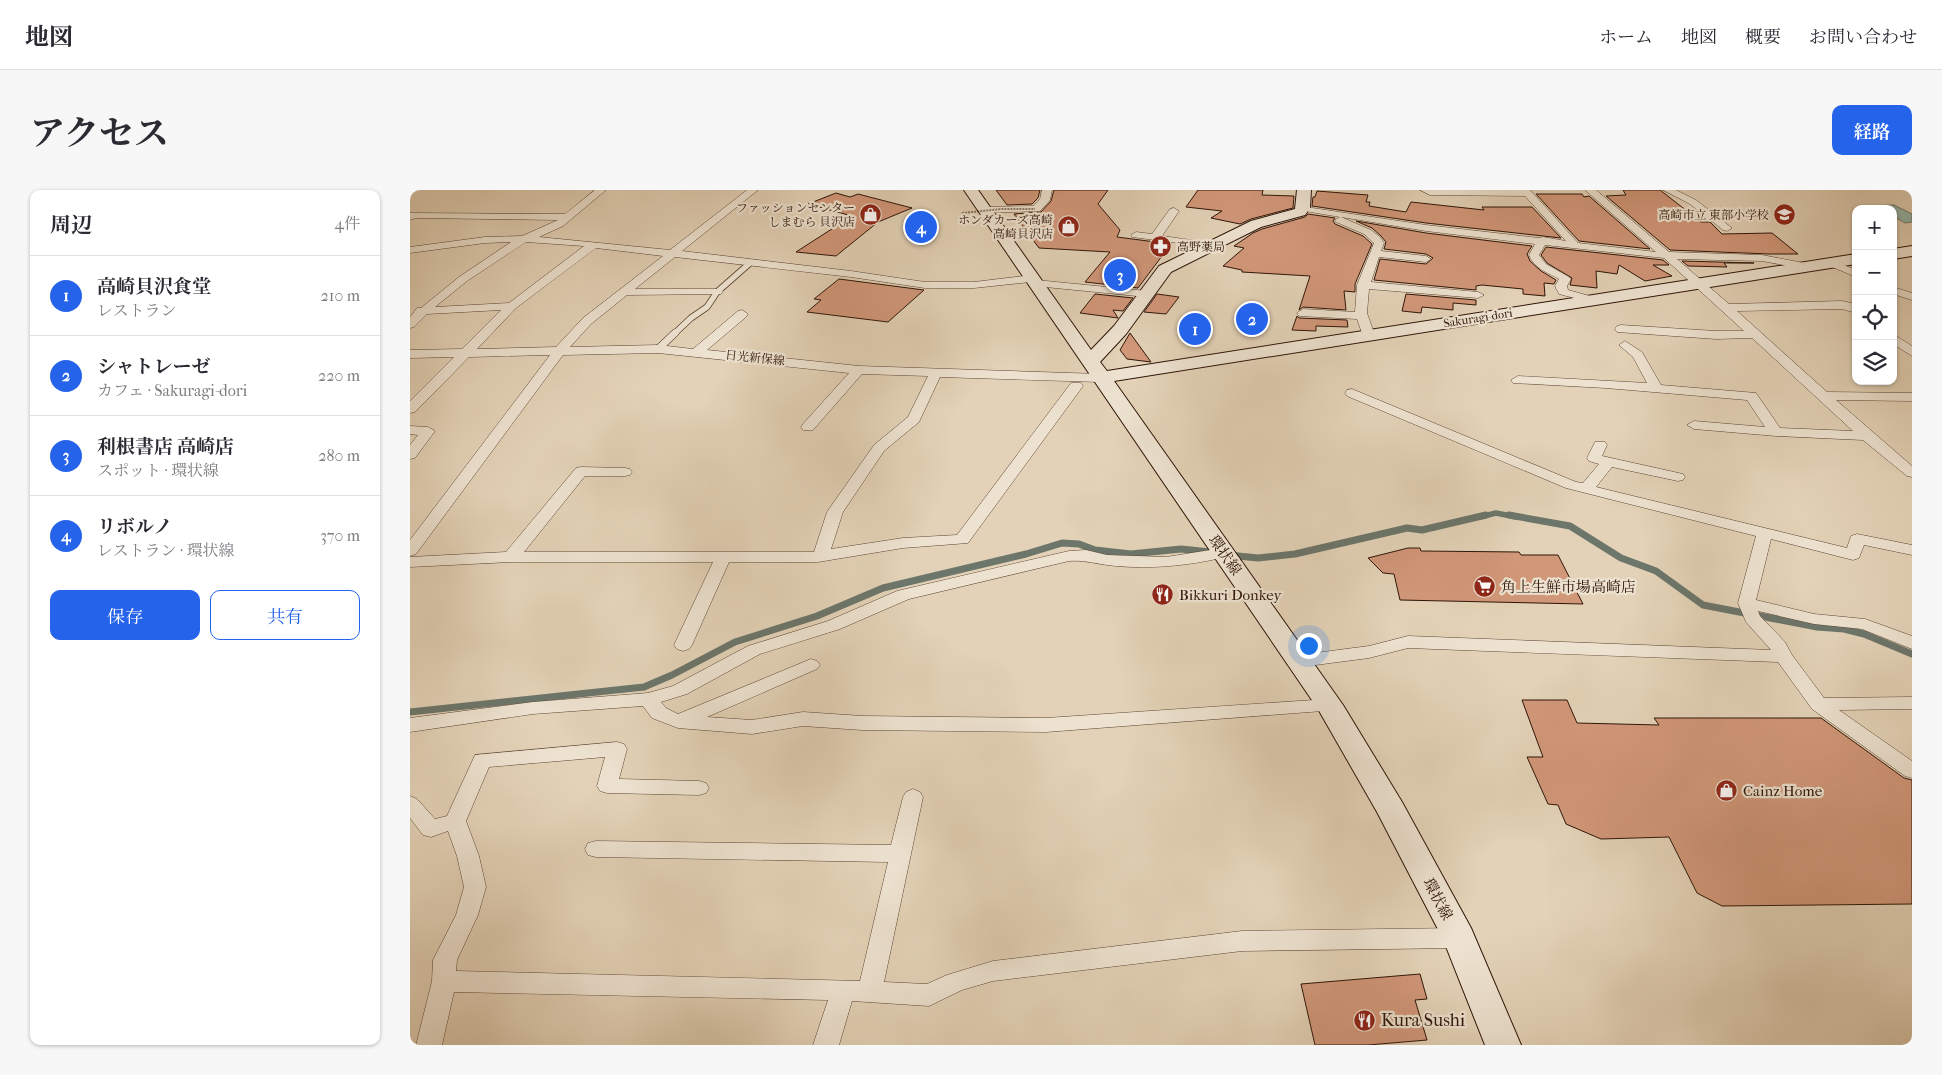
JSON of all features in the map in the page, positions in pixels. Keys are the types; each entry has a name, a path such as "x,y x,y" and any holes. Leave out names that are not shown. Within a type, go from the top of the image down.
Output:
{"street":[{"path":"410,324 440,295 455,284 524,239 547,231 568,217 601,190"},
{"path":"410,551 559,351 587,321 753,190"},
{"name":"環状線","path":"971,190 978,216 1033,280 1329,705 1392,810 1459,938 1504,1045"},
{"path":"978,216 1036,209 1045,200 1047,190"},
{"path":"1095,370 1120,330 1165,270 1256,224 1300,212 1303,208 1304,190"},
{"path":"1425,190 1430,192 1527,191 1574,244"},
{"path":"1590,190 1699,283 1867,436 1912,472"},
{"path":"1668,190 1693,202 1727,228"},
{"path":"1303,208 1426,228 1667,255 1762,258 1805,266"},
{"path":"1155,238 1174,211"},
{"path":"1322,211 1377,239 1379,243 1363,285 1361,316 1364,328 1369,336"},
{"path":"410,217 415,215 568,217"},
{"path":"1136,235 1213,246"},
{"path":"410,250 485,240 524,239 594,244 750,264 851,274 925,285 974,285 1033,280 1147,294"},
{"path":"1543,240 1534,255 1537,262 1565,279 1561,286 1563,292 1592,300"},
{"path":"410,409 512,306 594,244"},
{"path":"1897,253 1912,251"},
{"path":"1375,253 1426,259"},
{"name":"Sakuragi-dori","path":"1095,370 1369,336 1852,259"},
{"path":"1828,262 1852,272"},
{"path":"1363,285 1478,295"},
{"path":"1897,291 1912,296"},
{"path":"622,292 717,292"},
{"path":"1725,308 1842,305 1852,307"},
{"path":"410,311 512,306"},
{"path":"1303,313 1361,316"},
{"path":"697,352 742,314"},
{"path":"1621,329 1716,335 1753,334"},
{"path":"1896,340 1912,352"},
{"path":"1625,345 1638,355 1656,388"},
{"name":"日光新保線","path":"410,354 658,349 859,370 936,372 1095,370"},
{"path":"808,427 859,370"},
{"path":"821,556 835,512 879,448 914,419 936,372"},
{"path":"1518,380 1751,396 1776,432"},
{"path":"410,562 512,557 809,558 903,543 962,540 1076,386"},
{"path":"1352,394 1571,485 1853,555 1857,539 1912,550"},
{"path":"1824,396 1912,397"},
{"path":"1694,425 1776,432 1867,436"},
{"path":"410,430 428,431 410,455"},
{"path":"1600,444 1594,458 1678,477"},
{"path":"1586,489 1608,462"},
{"path":"512,557 581,471 625,472"},
{"path":"1764,534 1747,603 1752,618 1779,646 1783,656 1819,704 1912,771"},
{"path":"410,725 533,708 648,699 680,690 754,650 834,625 903,595 1070,556 1086,555 1107,560 1166,562 1223,553"},
{"path":"683,645 723,558"},
{"path":"1747,603 1814,620 1864,624 1912,643"},
{"path":"1300,661 1369,652 1408,642 1783,656"},
{"path":"678,722 811,665"},
{"path":"648,699 659,713 678,722 752,727 803,719 862,723 1046,725 1329,705"},
{"path":"1819,704 1912,703"},
{"path":"429,1045 444,980 445,960 467,915 476,886 468,856 455,821 482,760 617,750 606,786 699,788"},
{"path":"870,992 913,796"},
{"path":"410,804 432,829 455,821"},
{"path":"596,849 900,854"},
{"path":"444,980 843,990 929,995 956,982 993,971 1242,941 1459,938"},
{"path":"826,1045 843,990"}],"lane":[{"path":"658,349 691,318 707,307 717,292 750,264"}],"path":[{"path":"978,216 962,213 1002,209 1035,209"}],"water":[{"path":"1897,206 1912,214 1912,222 1905,223 1897,218"}],"building":[{"path":"996,190 1040,190 1038,198 1032,204 1007,205"},
{"path":"1054,190 1108,190 1098,204 1120,230 1117,237 1171,244 1138,288 1085,282 1110,252 1039,248 1014,214 1041,212 1051,201"},
{"path":"1198,190 1263,190 1262,195 1294,196 1293,208 1251,219 1240,224 1211,218 1222,211 1186,207"},
{"path":"1623,190 1660,190 1701,222 1710,222 1722,234 1772,233 1798,254 1670,250 1606,196 1626,195"},
{"path":"1317,191 1368,195 1366,202 1370,202 1369,206 1406,212 1411,202 1484,210 1482,207 1532,207 1561,238 1426,223 1312,206 1313,197 1315,197"},
{"path":"836,193 850,197 858,194 912,208 878,222 836,256 796,252 852,216 808,204"},
{"path":"1536,194 1582,194 1584,197 1589,196 1650,249 1579,241"},
{"path":"1308,214 1335,218 1333,221 1335,224 1363,236 1372,244 1355,284 1355,292 1344,291 1346,310 1303,307 1299,310 1310,276 1242,272 1242,270 1223,266 1244,248 1234,246 1253,233 1305,217"},
{"path":"1356,221 1426,233 1532,246 1527,254 1530,261 1541,271 1556,280 1554,284 1544,283 1545,296 1523,294 1523,289 1482,285 1476,286 1476,290 1374,280 1380,259 1426,264 1433,258 1426,254 1384,249 1386,242 1381,236 1372,228"},
{"path":"1546,247 1663,260 1669,265 1653,265 1672,276 1645,281 1619,265 1617,274 1596,271 1597,288 1570,285 1572,278 1547,263 1541,255"},
{"path":"1682,261 1754,263 1724,263 1727,267 1688,266"},
{"path":"839,279 924,290 888,322 807,312 821,300 814,299"},
{"path":"1095,294 1133,298 1123,311 1113,310 1118,318 1080,313"},
{"path":"1157,294 1179,297 1166,314 1144,312"},
{"path":"1406,294 1476,300 1476,305 1453,303 1453,310 1422,307 1421,313 1402,311"},
{"path":"1297,316 1299,318 1347,320 1348,327 1316,326 1316,331 1292,330"},
{"path":"1130,333 1151,362 1127,359 1120,350"},
{"name":"角上生鮮市場高崎店","path":"1408,548 1420,548 1421,551 1519,552 1521,555 1558,555 1583,604 1400,600 1394,574 1383,573 1368,558"},
{"name":"Cainz Home","path":"1522,700 1567,700 1577,723 1659,725 1654,718 1821,718 1904,778 1912,780 1912,904 1722,906 1697,893 1669,837 1601,839 1566,824 1558,805 1548,804 1527,757 1543,757"},
{"name":"Kura Sushi","path":"1420,974 1427,999 1415,1000 1427,1040 1368,1045 1315,1045 1301,984"}],"waterway":[{"path":"1480,517 1496,513 1516,517"},
{"path":"1228,555 1258,558 1295,554 1407,528 1422,530 1486,515"},
{"path":"1509,515 1570,526 1621,558 1656,571 1703,605 1817,627 1844,629 1864,634 1912,654"},
{"path":"410,712 644,687 672,675 735,642 817,616 883,588 1026,554 1062,543 1079,544 1095,550 1131,554 1181,549 1210,552"}],"place":[{"name":"ファッションセンター しまむら 貝沢店","path":"871,215"},
{"name":"高崎市立 東部小学校","path":"1785,215"},
{"name":"リボルノ","path":"921,227"},
{"name":"ホンダカーズ高崎 高崎貝沢店","path":"1069,227"},
{"name":"高野薬局","path":"1161,247"},
{"name":"利根書店 高崎店","path":"1120,275"},
{"name":"シャトレーゼ","path":"1252,319"},
{"name":"高崎貝沢食堂","path":"1195,329"},
{"name":"角上生鮮市場高崎店","path":"1485,587"},
{"name":"Bikkuri Donkey","path":"1163,595"},
{"name":"Cainz Home","path":"1727,791"},
{"name":"Kura Sushi","path":"1365,1020"}]}
